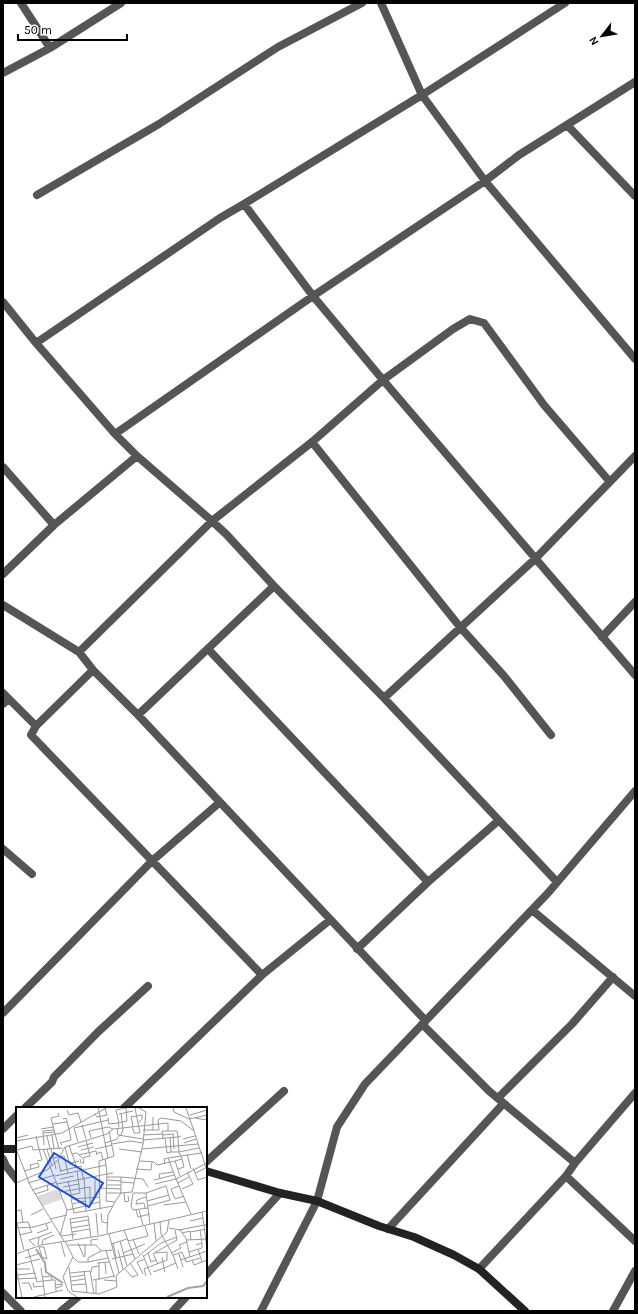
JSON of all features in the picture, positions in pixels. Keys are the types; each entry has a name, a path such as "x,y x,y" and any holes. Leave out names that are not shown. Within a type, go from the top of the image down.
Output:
{"street":[{"path":"21,3 50,48"},
{"path":"3,73 50,48 121,3"},
{"path":"38,195 159,124 278,46 362,3"},
{"path":"381,3 422,95 486,181 635,358"},
{"path":"36,343 220,218 422,95 565,3"},
{"path":"115,434 313,296 486,181 519,155 635,82"},
{"path":"567,125 635,196"},
{"path":"244,204 313,296 635,675"},
{"path":"3,302 36,343 115,434 137,456 212,521 384,698 557,882"},
{"path":"79,652 212,521 312,442 383,380 453,329 470,319 484,323 544,406 610,482"},
{"path":"312,442 460,627 504,676 551,735"},
{"path":"3,574 54,525 137,456"},
{"path":"384,698 535,559 635,456"},
{"path":"3,467 54,525"},
{"path":"138,715 274,586"},
{"path":"602,637 635,602"},
{"path":"3,605 79,652 93,670 138,715 489,1091 575,1163"},
{"path":"208,650 428,882"},
{"path":"93,670 36,726 31,735 262,975"},
{"path":"5,699 36,726"},
{"path":"261,1311 317,1201 337,1127 365,1084 532,910 635,791"},
{"path":"3,1013 152,861 219,803"},
{"path":"357,949 428,882 498,821"},
{"path":"3,849 32,874"},
{"path":"532,910 635,996"},
{"path":"125,1107 262,975 330,920"},
{"path":"388,1229 613,977"},
{"path":"26,1107 52,1082 54,1077 98,1032 148,986"},
{"path":"207,1161 284,1091"},
{"path":"479,1269 566,1176 575,1163 635,1093"},
{"path":"3,1129 16,1116"},
{"path":"3,1149 16,1149"},
{"path":"3,1159 6,1166 16,1179"},
{"path":"207,1171 280,1193 317,1201 388,1229 414,1237 454,1255 479,1269 525,1311"},
{"path":"566,1176 635,1241"},
{"path":"207,1274 280,1193"},
{"path":"613,1311 635,1271"},
{"path":"3,1293 21,1311"},
{"path":"61,1311 77,1298"},
{"path":"173,1311 185,1298"}]}
